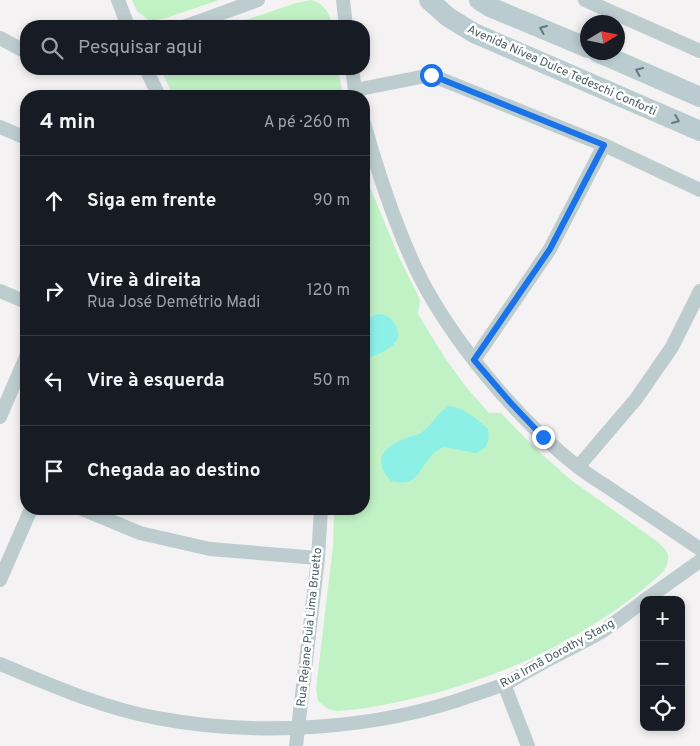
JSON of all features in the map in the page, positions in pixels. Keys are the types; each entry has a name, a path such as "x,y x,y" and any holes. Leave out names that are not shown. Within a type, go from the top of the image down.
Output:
{"main road":[{"name":"Avenida Nívea Dulce Tedeschi Conforti","path":"429,0 448,17 474,33 700,131"},
{"path":"479,0 490,7 580,45"},
{"path":"615,60 700,97"}],"street":[{"path":"118,0 126,20"},
{"path":"203,20 258,0"},
{"path":"343,0 345,20"},
{"path":"585,0 700,50"},
{"path":"0,38 20,49"},
{"path":"149,75 156,90"},
{"path":"353,75 355,90"},
{"path":"368,90 431,75 604,145 700,190"},
{"path":"0,127 20,135"},
{"path":"370,142 391,210 417,270 443,317 474,360 543,437 578,467 700,550"},
{"path":"474,360 550,249 604,145"},
{"path":"0,291 20,299"},
{"path":"578,467 636,399 662,362 672,347 700,291"},
{"path":"0,417 20,371"},
{"path":"0,580 28,515"},
{"path":"96,515 140,533 210,549 318,558"},
{"name":"Rua Rejane Puia Lima Bruetto","path":"296,746 318,558 321,515"},
{"name":"Rua Irmã Dorothy Stang","path":"650,596 700,560"},
{"name":"Rua Irmã Dorothy Stang","path":"0,664 50,685 115,708 156,718 251,728 298,728 360,722 404,715 449,704 504,684 604,630 640,604"},
{"path":"504,684 528,746"}],"green space":[{"path":"132,0 219,0 155,20 149,20 137,11"},
{"path":"311,0 326,9 331,20 246,20 296,3"},
{"path":"164,75 339,75 342,90 170,90"},
{"path":"370,187 399,257 420,300 418,314 443,355 466,387 489,413 501,413 538,451 571,480 659,544 668,554 668,562 663,572 606,616 575,636 510,667 477,680 407,700 354,710 336,711 328,709 318,701 316,689 333,546 334,515 370,515"}],"water":[{"path":"377,314 385,315 392,321 398,331 398,337 390,348 370,357 370,318"},
{"path":"449,406 459,408 488,429 488,441 485,447 475,453 444,447 429,458 416,477 410,481 402,483 391,481 382,466 381,459 383,454 393,444 421,433"}],"route":[{"path":"431,75 604,145 550,249 474,360 543,437"}]}
